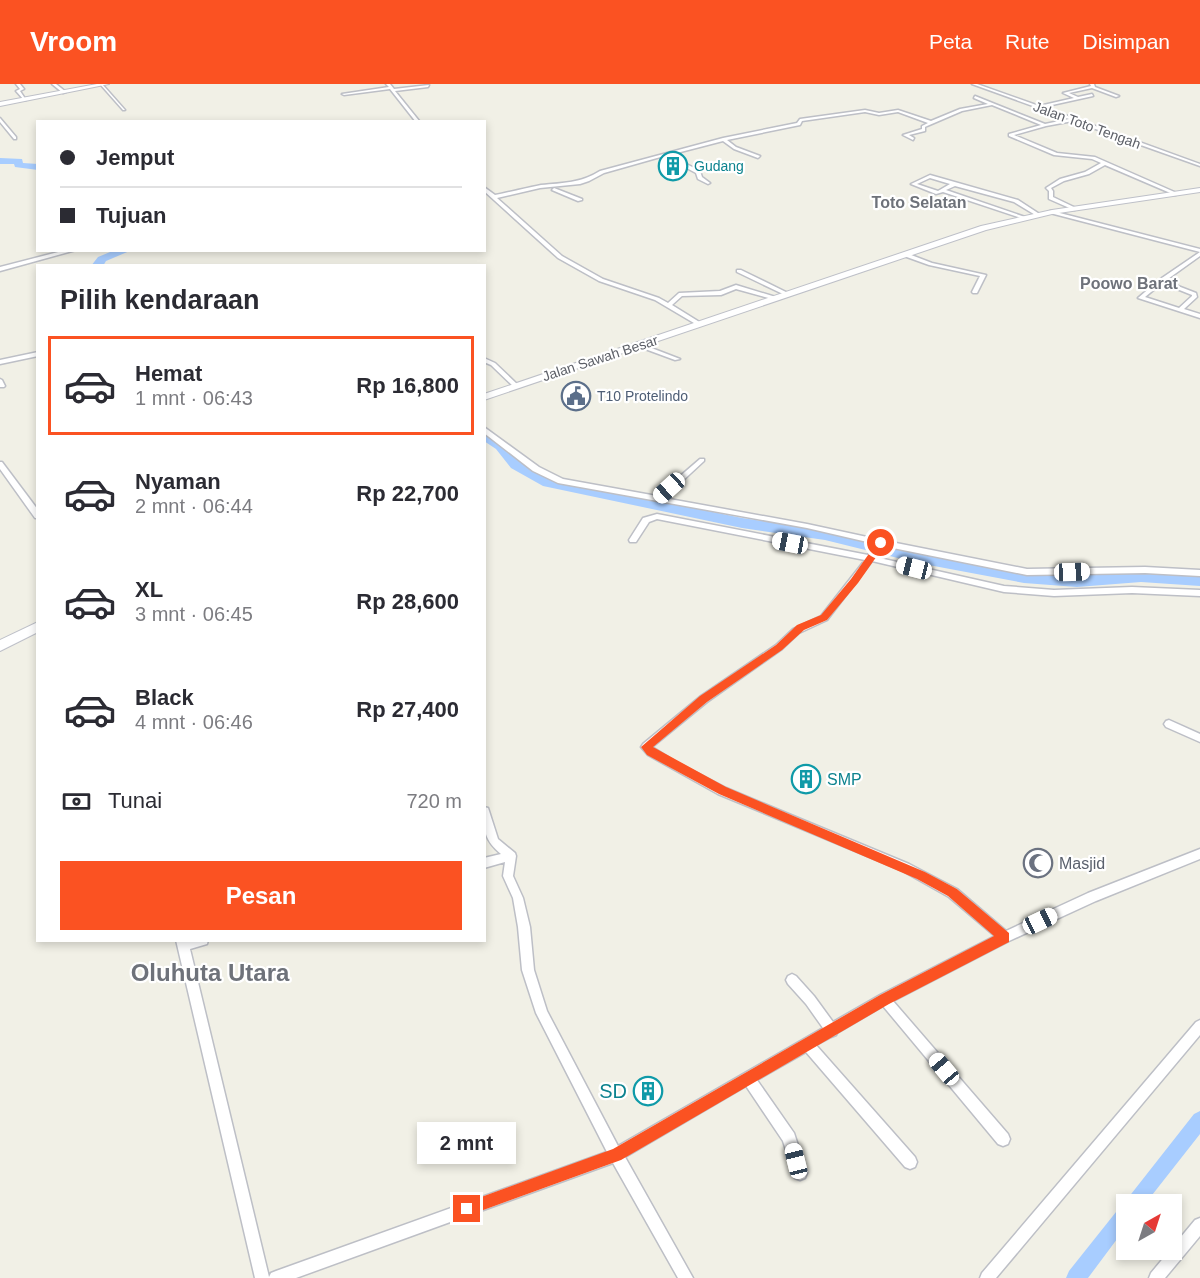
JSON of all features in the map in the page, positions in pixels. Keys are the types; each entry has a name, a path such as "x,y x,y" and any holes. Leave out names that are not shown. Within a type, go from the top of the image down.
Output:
{"main road":[{"path":"0,104 104,84"},
{"name":"Jalan Sawah Besar","path":"486,396 984,228 1040,215 1200,190"},
{"path":"0,646 36,627"}],"street":[{"path":"20,84 22,89 18,92 25,98"},
{"path":"54,84 63,91"},
{"path":"104,84 124,110"},
{"path":"388,84 416,120"},
{"name":"Jalan Toto Tengah","path":"974,84 1200,165"},
{"path":"344,94 428,86"},
{"path":"1077,99 1065,93 1092,86 1117,96"},
{"path":"1036,108 1092,95"},
{"path":"975,97 1060,129"},
{"path":"913,139 904,135 924,130 923,127 961,110 993,104"},
{"path":"493,197 561,187 594,179 602,172 723,139 798,124 799,121 810,117 836,117 865,111 879,114 899,112 932,123"},
{"path":"1022,116 1045,111"},
{"path":"0,119 15,138"},
{"path":"1072,120 1010,135 1056,154 1091,158 1177,194"},
{"path":"0,131 9,130"},
{"path":"723,139 735,148 758,157"},
{"path":"665,155 698,172 700,178 708,183"},
{"path":"1076,209 1051,198 1051,191 1048,188 1062,180 1087,173 1105,163"},
{"path":"954,184 937,193 913,184 928,176 1016,201 1040,215"},
{"path":"549,187 580,200"},
{"path":"486,190 560,257 601,280 640,291 669,305 699,324"},
{"path":"943,191 1026,218"},
{"path":"1052,213 1200,252"},
{"path":"0,269 66,252"},
{"path":"1200,252 1141,298 1200,316"},
{"path":"906,255 931,264 983,275 975,292"},
{"path":"739,271 787,294"},
{"path":"1161,281 1196,295 1180,310"},
{"path":"669,305 681,294 721,293 736,286 776,298"},
{"path":"639,345 677,359"},
{"path":"0,362 36,354"},
{"path":"486,361 493,364 516,386"},
{"path":"486,431 537,469 555,479 658,499 876,550 977,584 1033,592 1132,590 1200,593"},
{"path":"658,499 702,460"},
{"path":"0,464 34,507"},
{"path":"633,540 646,520 657,516 1028,572 1145,570 1200,573"},
{"path":"876,550 824,618 801,628 779,647 704,699 646,747 673,765 723,790 905,867 952,892 1005,937"},
{"path":"1169,724 1200,738"},
{"path":"486,818 494,842 511,856"},
{"path":"276,1278 616,1155 884,999 1005,937 1092,897 1200,854"},
{"path":"486,862 511,856"},
{"path":"511,856 508,876 518,898 524,927 528,970 542,1013 616,1155 686,1278"},
{"path":"183,943 262,1278"},
{"path":"792,980 832,1030"},
{"path":"884,999 1003,1139"},
{"path":"987,1278 1200,1026"},
{"path":"808,1045 910,1162"},
{"path":"749,1079 789,1138 800,1173"},
{"path":"1155,1278 1200,1225"}],"waterway":[{"path":"0,161 19,161 18,165 36,167"},
{"path":"98,264 102,259 121,252"},
{"path":"486,435 501,446 516,465 549,483 742,523 825,535 918,557 1024,577 1077,581 1141,576 1200,580"},
{"path":"1142,1194 1200,1120"},
{"path":"1076,1278 1116,1226"}],"place":[{"name":"Gudang","path":"673,166"},
{"name":"T10 Protelindo","path":"576,396"},
{"name":"SMP","path":"806,779"},
{"name":"Masjid","path":"1038,863"},
{"name":"SD","path":"648,1091"}],"district":[{"name":"Toto Selatan","path":"919,202"},
{"name":"Poowo Barat","path":"1129,283"},
{"name":"Oluhuta Utara","path":"210,972"}],"route":[{"path":"467,1209 616,1155 884,999 1005,937 952,892 905,867 723,790 673,765 646,747 704,699 779,647 796,631 824,618 881,543"}]}
